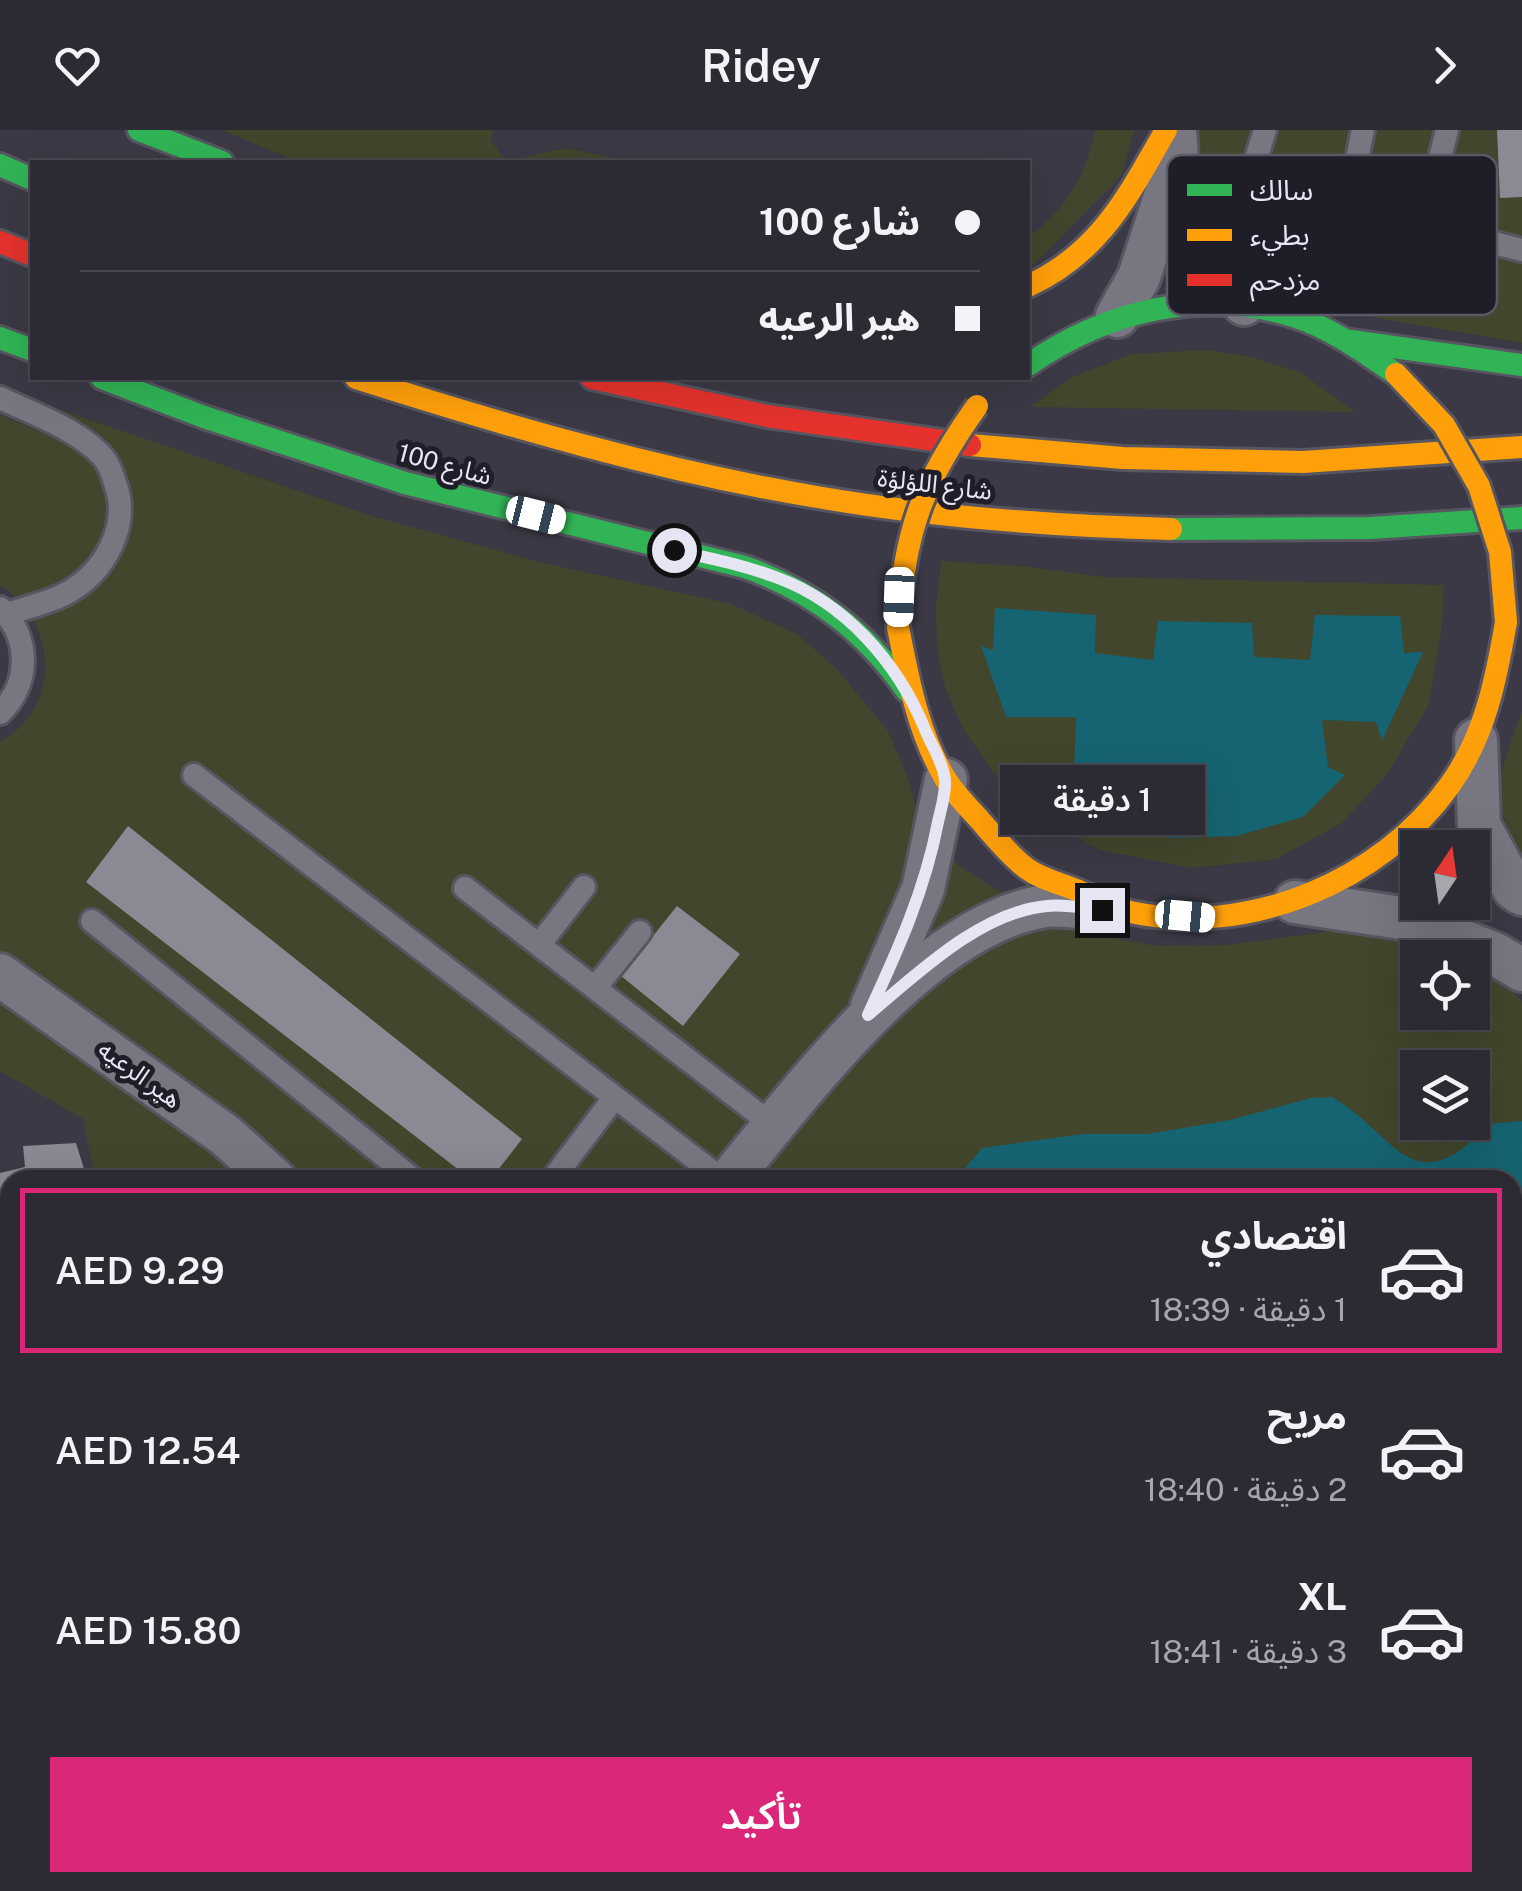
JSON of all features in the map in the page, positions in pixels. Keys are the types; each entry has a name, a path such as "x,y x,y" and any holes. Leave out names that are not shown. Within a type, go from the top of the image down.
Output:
{"main road":[{"path":"140,130 217,160"},
{"path":"1030,285 1078,259 1172,140"},
{"path":"0,166 30,177"},
{"path":"0,242 30,254"},
{"path":"1038,346 1117,316 1167,307"},
{"path":"1000,387 977,406 941,454 915,508 901,567 898,627 912,698 946,780 1026,868 1129,912 1213,918 1295,902 1352,876 1402,840 1444,794 1476,740 1494,695 1506,622 1500,552 1480,486 1444,425 1396,374 1348,340 1286,315"},
{"path":"0,338 30,349"},
{"path":"1348,340 1522,365"},
{"name":"شارع 100","path":"107,380 204,417 404,483 745,566 781,579 846,618 893,669 912,698"},
{"name":"شارع اللؤلؤة","path":"363,380 537,433 805,496 978,518 1142,530 1292,533 1406,529 1522,518"},
{"name":"شارع اللؤلؤة","path":"601,380 776,419 1020,451 1157,460 1308,462 1522,448"},
{"path":"1494,695 1522,671"}],"street":[{"path":"1117,316 1140,277 1167,161"},
{"path":"1476,740 1479,826 1514,889 1522,894"},
{"path":"868,1015 923,889 946,780"},
{"path":"1295,902 1408,919 1495,954 1522,970"},
{"path":"735,1170 868,1015 946,950 1002,919 1046,906 1129,912"},
{"name":"هير الرعيه","path":"0,975 180,1102 263,1170"}],"lane":[{"path":"1259,155 1265,130"},
{"path":"1357,155 1363,130"},
{"path":"1441,155 1447,130"},
{"path":"1497,244 1522,250"},
{"path":"0,398 98,451 108,462 121,500 119,531 98,566 66,594 3,611 21,642 23,675 18,691 0,714"},
{"path":"194,776 712,1170"},
{"path":"539,945 584,887"},
{"path":"466,888 774,1126"},
{"path":"92,921 402,1170"},
{"path":"595,988 640,932"},
{"path":"560,1170 614,1098"}],"green space":[{"path":"221,130 493,130 491,141 505,160 294,160"},
{"path":"1095,130 1134,130 1122,175 1030,268 1030,231 1036,232 1067,198 1087,161"},
{"path":"1193,130 1522,130 1522,343 1368,315 1497,315 1497,155 1197,155"},
{"path":"566,148 622,160 511,160"},
{"path":"1205,350 1247,356 1299,372 1356,412 1030,407 1072,377 1131,354"},
{"path":"58,409 372,516 539,562 731,604 797,634 838,670 888,731 908,778 918,816 959,866 1061,929 1156,946 1225,945 1333,931 1379,932 1405,940 1400,940 1400,1030 1490,1030 1490,974 1499,979 1522,1001 1522,1170 93,1170 83,1119 0,1071 0,741 20,727 34,708 43,687 45,664 42,641 33,620 19,600 0,585 0,415 43,433"},
{"path":"941,561 1104,577 1444,585 1442,626 1429,704 1387,774 1342,823 1276,859 1191,868 1100,850 1013,802 962,727 945,687 937,650"},
{"path":"1522,712 1522,855 1504,817 1500,784"}],"water":[{"path":"995,608 1096,615 1095,653 1153,660 1158,621 1252,623 1254,657 1310,660 1315,615 1400,616 1404,653 1423,652 1382,741 1376,722 1322,720 1328,767 1345,775 1303,817 1236,836 1170,838 1107,817 1057,782 1074,774 1076,717 1006,717 981,646 993,650"},
{"path":"1332,1097 1405,1156 1422,1162 1441,1160 1471,1140 1490,1140 1490,1124 1522,1121 1522,1170 964,1170 982,1148 1082,1134 1148,1134 1230,1120 1311,1098"}],"building":[{"path":"1497,130 1522,130 1522,197 1500,198"},
{"path":"128,826 522,1139 498,1170 459,1170 86,882"},
{"path":"677,906 740,954 683,1026 621,976"},
{"path":"76,1143 84,1170 12,1170 25,1167 23,1146"}],"traffic: fast":[{"path":"139,130 217,160"},
{"path":"0,165 30,178"},
{"path":"1030,364 1090,330 1167,308"},
{"path":"1288,315 1323,328 1396,374"},
{"path":"0,338 30,349"},
{"path":"1351,341 1522,365"},
{"path":"107,380 204,417 405,483 745,567 794,588 836,616 874,650 907,691"},
{"path":"1171,529 1370,528 1522,518"}],"traffic: slow":[{"path":"1030,285 1053,273 1093,240 1125,200 1166,130"},
{"path":"1396,374 1444,425 1479,486 1500,552 1506,622"},
{"path":"363,380 585,446 759,486 950,515 1171,529"},
{"path":"898,627 905,563 919,510 942,460 977,406"},
{"path":"970,445 1123,458 1303,462 1522,447"},
{"path":"898,627 915,705 936,761 957,794 1007,851 1039,876 1117,908 1175,918 1265,908 1308,894 1350,874 1421,819 1450,785 1472,747 1493,686 1506,622"}],"traffic: jam":[{"path":"0,242 30,254"},
{"path":"601,380 767,416 970,445"}],"route":[{"path":"674,550 745,566 815,596 846,618 871,643 912,698 946,780 923,889 868,1015 946,950 1002,919 1046,906 1102,910"}]}
